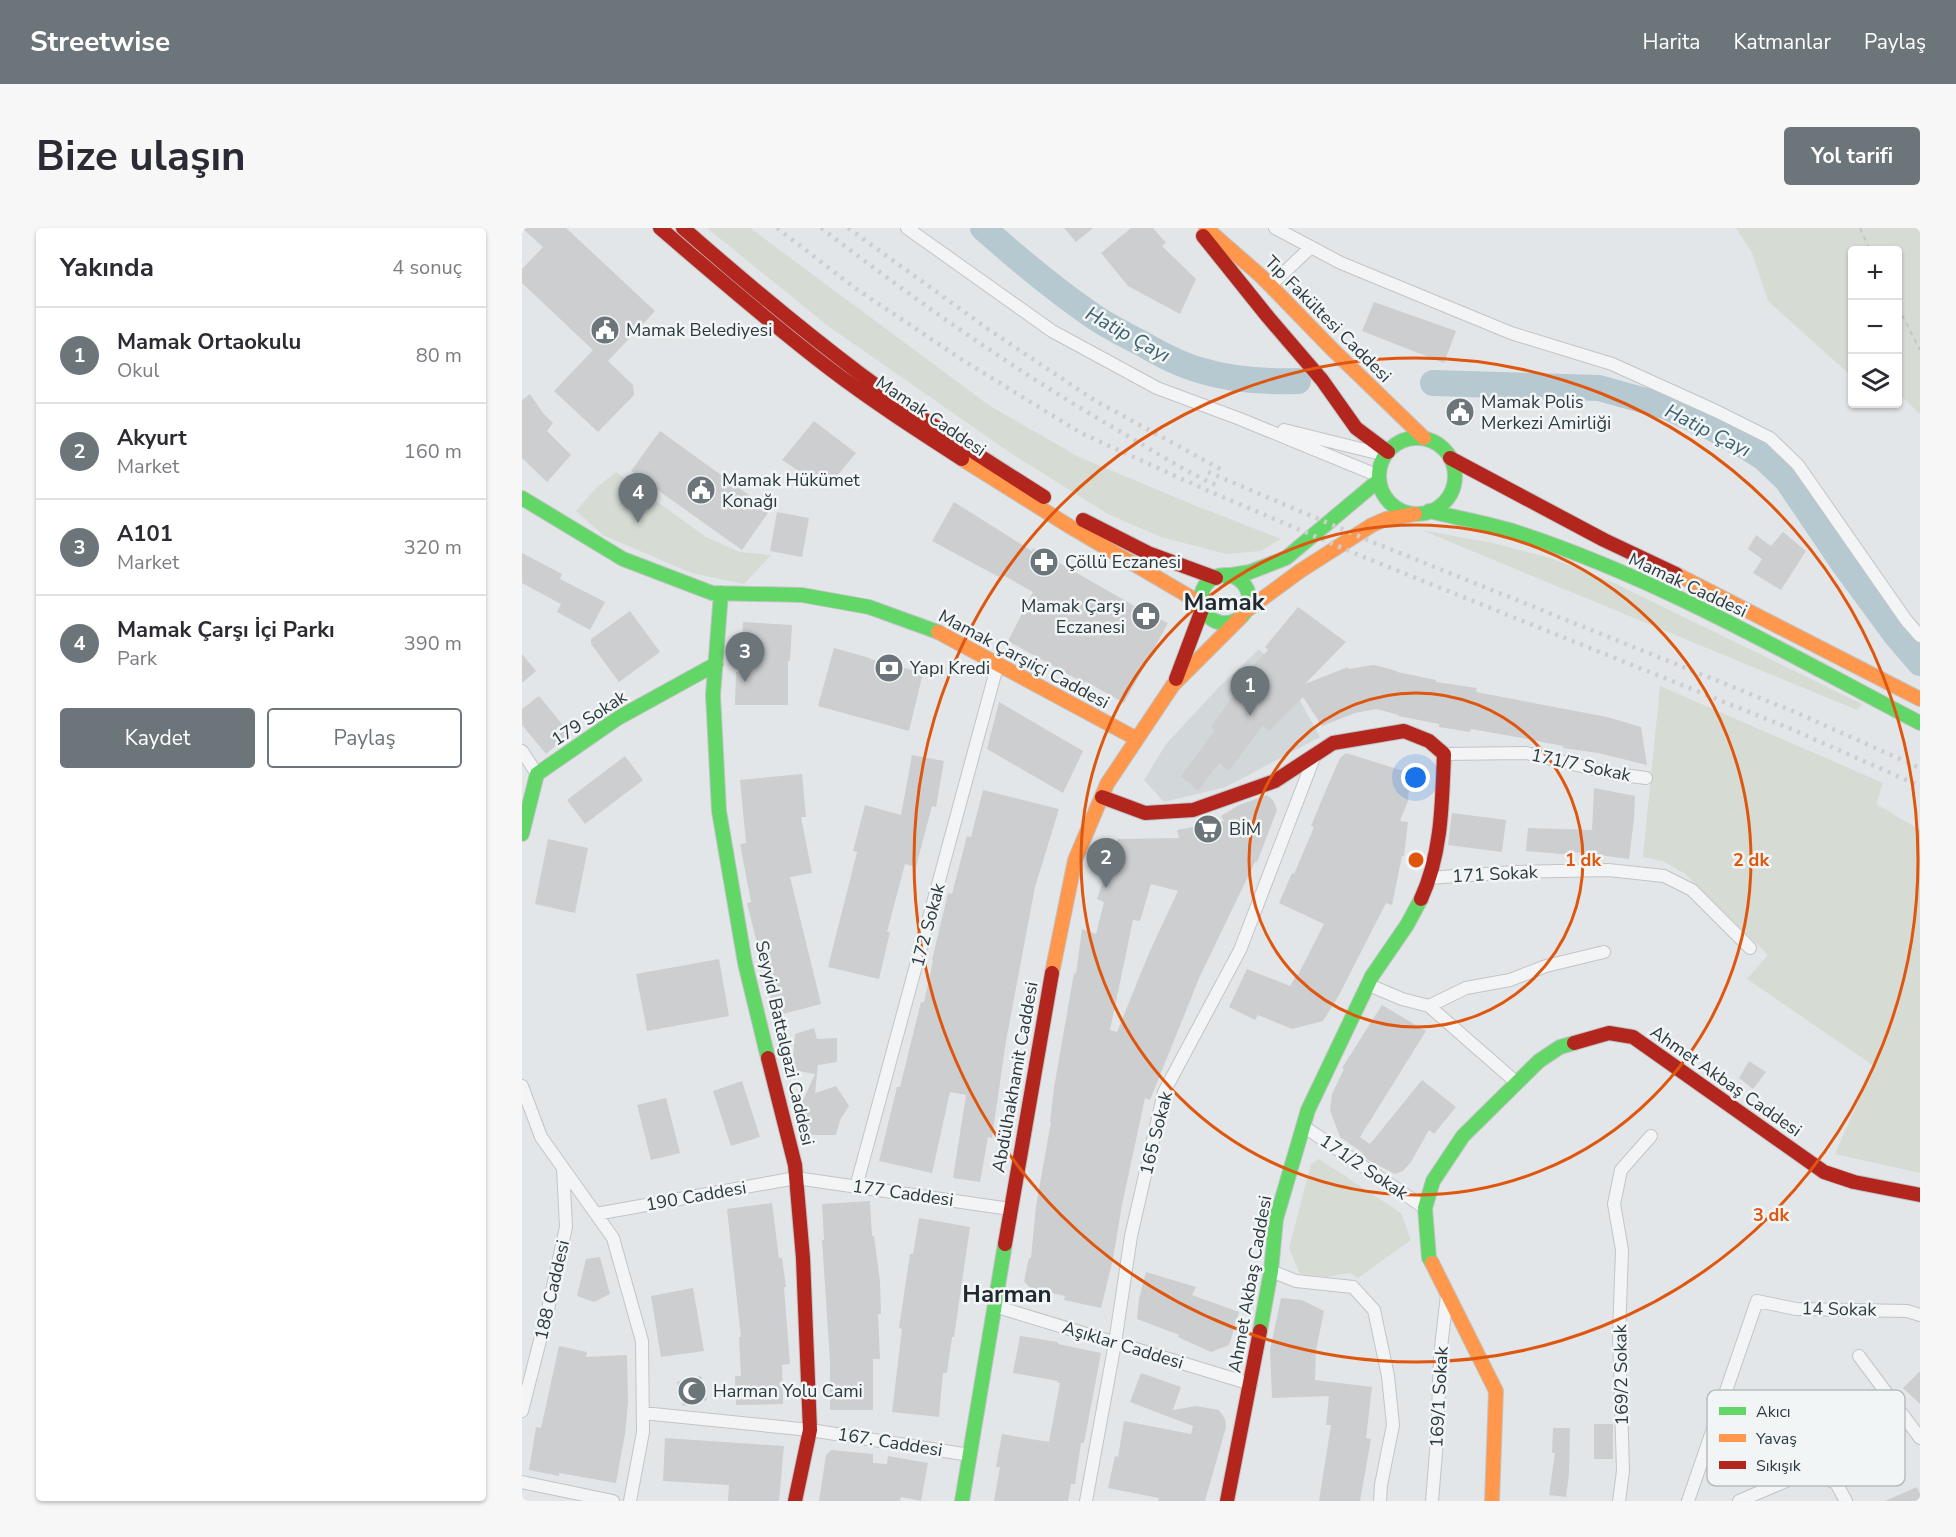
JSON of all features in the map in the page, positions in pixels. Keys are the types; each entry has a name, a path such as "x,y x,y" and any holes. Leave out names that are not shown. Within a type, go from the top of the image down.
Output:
{"main road":[{"name":"Mamak Caddesi","path":"660,228 769,321 861,391 980,472 1203,606"},
{"name":"Mamak Caddesi","path":"683,228 778,310 859,373 921,417 1042,496 1098,529 1163,561 1220,577 1251,572 1286,558 1379,478"},
{"name":"Tıp Fakültesi Caddesi","path":"1197,228 1322,380 1356,428 1386,453"},
{"name":"Tıp Fakültesi Caddesi","path":"1206,228 1270,286 1424,438"},
{"path":"1424,438 1444,449 1454,468 1455,478 1452,489 1440,506 1423,512 1406,512 1387,499 1379,478 1380,467 1386,453 1402,441 1424,438"},
{"name":"Mamak Caddesi","path":"1450,458 1604,540 1703,587 1920,699"},
{"name":"Mamak Çarşıiçi Caddesi","path":"522,498 623,559 712,593 802,595 869,606 944,634 1137,739"},
{"name":"Mamak Caddesi","path":"1173,685 1244,614 1292,577 1372,525 1386,519 1423,512 1512,531 1597,562 1696,606 1920,723"},
{"path":"1173,685 1203,606 1203,593 1206,586 1220,577 1233,577 1246,587 1249,594 1244,614 1235,621 1220,623 1207,614 1203,606"},
{"name":"Seyyid Battalgazi Caddesi","path":"722,593 713,695 719,811 745,963 795,1165 803,1258 810,1430 795,1501"},
{"name":"179 Sokak","path":"537,774 618,718 716,664"},
{"name":"Abdülhakhamit Caddesi","path":"962,1501 1044,1012 1075,860 1107,784 1173,685"},
{"path":"1102,797 1145,813 1193,810 1275,781 1333,743 1404,731 1429,741 1444,754"},
{"name":"Ahmet Akbaş Caddesi","path":"1227,1501 1271,1271 1276,1219 1303,1126 1308,1110 1370,985 1372,976 1418,906 1441,827 1444,754"},
{"path":"522,834 537,774"},
{"name":"Ahmet Akbaş Caddesi","path":"1492,1501 1496,1391 1429,1258 1425,1208 1433,1181 1463,1136 1539,1061 1560,1047 1609,1033 1633,1037 1824,1172 1854,1182 1920,1195"}],"street":[{"path":"907,228 1052,331 1157,388 1240,419 1379,478"},
{"path":"1275,228 1341,263 1511,333 1612,364 1770,438 1798,465 1906,620 1920,636"},
{"path":"1270,286 1311,247"},
{"path":"1240,419 1386,453"},
{"name":"172 Sokak","path":"856,1186 998,663"},
{"path":"522,751 537,774"},
{"name":"171/7 Sokak","path":"1444,754 1526,753 1615,774 1646,778"},
{"name":"165 Sokak","path":"1086,1501 1116,1343 1131,1236 1164,1092 1240,950 1315,755"},
{"name":"171 Sokak","path":"1428,878 1515,872 1608,870 1664,876 1692,890 1750,948"},
{"path":"1429,1006 1466,988 1510,980 1546,966 1604,952"},
{"path":"1370,985 1402,999 1429,1006 1517,1083"},
{"path":"522,1087 541,1137 614,1238 642,1341 643,1432 630,1501"},
{"name":"171/2 Sokak","path":"1303,1126 1425,1208"},
{"name":"169/2 Sokak","path":"1619,1501 1623,1471 1619,1335 1622,1250 1614,1204 1621,1170 1651,1136"},
{"name":"188 Caddesi","path":"522,1411 566,1227 563,1167"},
{"name":"177 Caddesi","path":"796,1178 1010,1209"},
{"name":"190 Caddesi","path":"596,1214 796,1178"},
{"path":"1271,1271 1296,1281 1353,1287 1374,1310 1388,1376 1393,1425 1380,1501"},
{"name":"169/1 Sokak","path":"1432,1501 1440,1356 1447,1294"},
{"name":"14 Sokak","path":"1726,1390 1757,1301 1796,1309 1907,1311 1920,1315"},
{"name":"Aşıklar Caddesi","path":"994,1306 1251,1384"},
{"path":"1859,1356 1884,1390"},
{"name":"167. Caddesi","path":"643,1413 810,1430 970,1455"},
{"path":"1905,1418 1920,1438"},
{"name":"14 Sokak","path":"1688,1501 1707,1446"},
{"path":"522,1482 613,1501"},
{"path":"1738,1501 1774,1486"},
{"path":"1838,1486 1846,1501"}],"path":[{"path":"1860,228 1868,246"},
{"path":"1902,315 1920,350"}],"shaded area":[{"path":"707,228 750,228 990,406 1079,457 1281,539 1261,551 1226,554 1161,537 1108,514 1009,452 828,326"},
{"path":"1736,228 1920,228 1920,414 1902,397 1902,246 1848,246 1848,373 1768,301 1752,253"},
{"path":"616,472 706,537 740,552 771,555 744,584 691,573 603,535 576,511 595,489"},
{"path":"1421,530 1493,543 1550,558 1614,583 1862,704 1857,710"},
{"path":"1259,649 1299,688 1297,695 1320,737 1226,787 1164,802 1144,780 1166,744 1219,687"},
{"path":"1660,686 1883,783 1876,804 1920,830 1920,1173 1835,1154 1874,1066 1747,979 1768,955 1684,873 1663,861 1643,857"},
{"path":"1319,1159 1401,1213 1411,1240 1358,1278 1350,1273 1325,1277 1300,1274 1289,1248 1311,1164"}],"building":[{"name":"Mamak Belediyesi","path":"522,228 566,228 655,311 608,361 633,385 634,395 598,432 554,391 593,350 522,283 522,269 543,247"},
{"path":"1064,228 1093,228 1076,242"},
{"path":"1131,228 1153,228 1166,243 1162,246 1196,279 1180,314 1128,286 1101,253"},
{"path":"1374,302 1456,331 1444,363 1362,331"},
{"path":"530,394 553,423 547,431 571,455 547,482 522,458 522,400"},
{"path":"814,421 856,453 826,489 782,460"},
{"name":"Mamak Hükümet Konağı","path":"660,431 770,510 742,550 631,471"},
{"path":"954,502 1032,551 1033,548 1168,623 1124,703 1008,641 1033,592 1001,574 999,577 932,541"},
{"path":"777,512 809,518 802,557 770,551"},
{"path":"1783,532 1806,551 1781,590 1753,573 1762,559 1748,549 1756,535 1771,546"},
{"path":"522,553 562,574 560,579 605,602 590,630 557,612 561,604 522,583"},
{"path":"1298,607 1346,642 1305,684 1348,667 1348,669 1374,665 1436,680 1436,682 1477,688 1476,692 1607,717 1641,727 1647,765 1522,738 1471,729 1470,732 1439,727 1439,724 1376,709 1355,713 1322,726 1303,697 1269,731 1263,725 1229,771 1219,763 1198,791 1181,776 1215,730 1211,727 1233,696 1228,691 1268,650 1265,647"},
{"path":"630,611 660,652 619,682 591,644 591,639"},
{"path":"743,622 792,625 790,661 788,661 788,705 735,705 736,672 741,672"},
{"path":"834,648 923,673 909,731 818,706"},
{"path":"522,654 536,671 522,683"},
{"path":"539,696 570,734 546,754 522,725 522,709"},
{"path":"999,702 1083,751 1063,793 987,749"},
{"path":"1346,753 1410,773 1408,801 1400,821 1408,822 1404,856 1402,856 1392,905 1386,903 1338,997 1323,1021 1292,1029 1258,1015 1255,1020 1229,1007 1247,969 1290,986 1297,977 1324,924 1279,903 1314,827 1311,826 1340,758"},
{"path":"912,755 944,761 936,807 932,806 916,867 905,864 887,932 890,932 879,979 828,967 857,852 853,851 865,805 901,815"},
{"path":"625,756 643,780 585,824 567,800"},
{"path":"802,774 806,817 801,817 812,873 790,877 821,1004 775,1016 747,903 751,902 740,844 746,843 740,780"},
{"path":"1594,788 1635,796 1629,859 1574,852 1573,855 1526,851 1528,828 1592,830"},
{"path":"983,790 1059,809 1035,887 1006,1041 992,1138 988,1137 980,1182 953,1178 966,1095 950,1092 932,1173 879,1161 921,1002 924,1002 948,893 952,894 967,836 971,837"},
{"path":"1267,795 1273,800 1277,810 1257,862 1200,976 1150,1100 1145,1098 1101,1308 1064,1300 1065,1296 1030,1288 1024,1281 1029,1258 1031,1258 1036,1206 1051,1122 1054,1088 1074,973 1076,974 1082,929 1096,934 1104,902 1097,899 1118,839 1179,838 1177,830 1224,821 1221,816 1239,805","holes":["1151,884 1178,891 1149,953 1117,1032 1110,1030 1133,920 1140,921"]},
{"path":"1452,813 1506,820 1502,852 1448,845"},
{"path":"548,839 588,848 575,913 535,904"},
{"path":"719,959 729,1016 647,1031 636,974"},
{"path":"1382,1005 1426,1031 1360,1137 1370,1144 1422,1080 1456,1107 1434,1134 1429,1130 1411,1162 1403,1171 1395,1174 1368,1160 1363,1153 1340,1137 1330,1110 1332,1094 1344,1069 1342,1068"},
{"path":"814,1028 817,1039 837,1038 837,1062 818,1065 815,1093 836,1086 849,1106 840,1120 836,1135 808,1135 806,1117 798,1111 815,1074 792,1070 795,1034"},
{"path":"1749,1061 1766,1072 1753,1089 1739,1078"},
{"path":"742,1081 760,1137 731,1146 713,1091"},
{"path":"666,1098 680,1153 651,1160 637,1105"},
{"path":"870,1201 872,1236 874,1236 880,1281 881,1314 878,1314 880,1359 873,1359 873,1410 830,1410 830,1361 822,1240 824,1240 822,1204"},
{"path":"772,1203 779,1258 782,1258 786,1287 784,1287 790,1364 782,1365 783,1404 736,1405 735,1376 741,1376 739,1337 741,1337 727,1209"},
{"path":"919,1218 970,1227 954,1337 952,1337 947,1373 943,1373 939,1417 892,1412 902,1329 899,1328 910,1254 913,1254"},
{"path":"600,1257 610,1294 594,1302 577,1296 586,1259"},
{"path":"1146,1272 1196,1287 1192,1295 1239,1312 1229,1345 1211,1352 1178,1337 1179,1335 1137,1319"},
{"path":"693,1288 704,1351 661,1357 651,1296"},
{"path":"1281,1298 1302,1300 1324,1311 1316,1350 1315,1380 1372,1387 1366,1438 1371,1439 1360,1501 1319,1501 1331,1425 1326,1425 1329,1396 1272,1398 1270,1350"},
{"path":"1020,1336 1058,1342 1058,1344 1101,1353 1084,1443 1081,1443 1075,1484 1071,1484 1068,1501 994,1501 1000,1467 996,1467 1002,1434 1049,1442 1060,1383 1013,1373"},
{"path":"559,1346 587,1352 586,1357 627,1355 628,1402 616,1483 529,1470 536,1427 541,1428"},
{"path":"1920,1371 1920,1404 1903,1388"},
{"path":"1141,1373 1181,1387 1173,1410 1196,1406 1219,1410 1225,1419 1226,1427 1205,1501 1158,1501 1159,1498 1108,1488 1115,1456 1118,1457 1124,1421 1191,1434 1193,1426 1130,1402"},
{"name":"Harman Yolu Cami","path":"701,1376 707,1400 683,1406 677,1382"},
{"path":"1594,1424 1613,1424 1613,1459 1594,1459"},
{"path":"1553,1428 1570,1428 1566,1497 1549,1495 1555,1453 1552,1453"},
{"path":"665,1438 784,1446 779,1501 728,1501 729,1485 663,1481"},
{"path":"831,1450 873,1454 873,1463 887,1464 888,1456 928,1463 921,1501 901,1497 900,1501 819,1501 826,1455"},
{"path":"1917,1487 1920,1501 1885,1501"}],"waterway":[{"name":"Hatip Çayı","path":"983,228 1037,274 1093,316 1169,358 1191,368 1223,376 1260,381 1298,381"},
{"name":"Hatip Çayı","path":"1433,383 1599,388 1667,407 1750,449 1764,458 1787,480 1843,563 1896,635 1920,663"}],"railway":[{"path":"777,228 855,288 964,361 1081,433 1204,489 1366,558 1789,728 1920,786"},
{"path":"821,228 895,284 1010,363 1088,413 1216,485"},
{"path":"848,228 988,329 1094,400 1224,471"},
{"path":"1208,472 1375,543 1795,712 1920,768"}],"traffic: fast":[{"path":"1417,438 1431,441 1444,449 1452,462 1455,476 1452,490 1444,503 1431,511 1417,514 1403,511 1390,503 1382,490 1379,476 1382,462 1390,449 1403,441 1417,438"},
{"path":"1225,576 1250,572 1286,558 1379,480"},
{"path":"522,498 623,559 712,593 802,595 869,607 938,632"},
{"path":"1429,511 1513,531 1618,571 1721,618 1920,723"},
{"path":"1225,575 1242,582 1249,599 1242,616 1225,623 1208,616 1201,599 1208,582 1225,575"},
{"path":"721,593 713,695 719,811 745,963 768,1058"},
{"path":"522,834 537,774 618,718 716,664"},
{"path":"1260,1331 1271,1271 1276,1219 1308,1110 1372,976 1407,925 1421,899"},
{"path":"1432,1263 1429,1258 1425,1208 1433,1181 1463,1136 1539,1061 1560,1047 1574,1043"},
{"path":"962,1501 1005,1244"}],"traffic: slow":[{"path":"1206,228 1262,277 1424,438"},
{"path":"962,459 1069,526 1202,604"},
{"path":"1247,610 1300,571 1372,525 1386,519 1415,514"},
{"path":"1676,574 1920,699"},
{"path":"1173,685 1240,618"},
{"path":"938,632 1137,739"},
{"path":"1052,973 1075,860 1107,784 1173,685"},
{"path":"1432,1263 1496,1391 1492,1501"}],"traffic: jam":[{"path":"660,228 830,369 878,404 962,459"},
{"path":"683,228 859,373 973,452 1044,497"},
{"path":"1203,236 1322,380 1356,428 1388,452"},
{"path":"1450,458 1604,540 1676,574"},
{"path":"1083,520 1148,553 1216,578"},
{"path":"1176,679 1203,607"},
{"path":"1102,797 1145,813 1193,810 1275,781 1333,743 1404,731 1429,741 1444,754 1440,828 1433,864 1421,899"},
{"path":"1005,1244 1052,973"},
{"path":"1574,1043 1609,1033 1633,1037 1824,1172 1854,1182 1920,1195"},
{"path":"768,1058 795,1165 803,1258 810,1430 795,1501"},
{"path":"1227,1501 1260,1331"}],"place":[{"name":"Mamak Belediyesi","path":"605,330"},
{"name":"Mamak Polis Merkezi Amirliği","path":"1460,412"},
{"name":"Mamak Hükümet Konağı","path":"701,490"},
{"name":"Mamak Çarşı İçi Parkı","path":"638,523"},
{"name":"Çöllü Eczanesi","path":"1044,562"},
{"name":"Mamak Çarşı Eczanesi","path":"1146,616"},
{"name":"Yapı Kredi","path":"889,668"},
{"name":"A101","path":"745,682"},
{"name":"Mamak Ortaokulu","path":"1250,716"},
{"name":"BİM","path":"1208,829"},
{"name":"Akyurt","path":"1106,888"},
{"name":"Harman Yolu Cami","path":"692,1391"}],"district":[{"name":"Mamak","path":"1224,602"},
{"name":"Harman","path":"1007,1294"}]}
